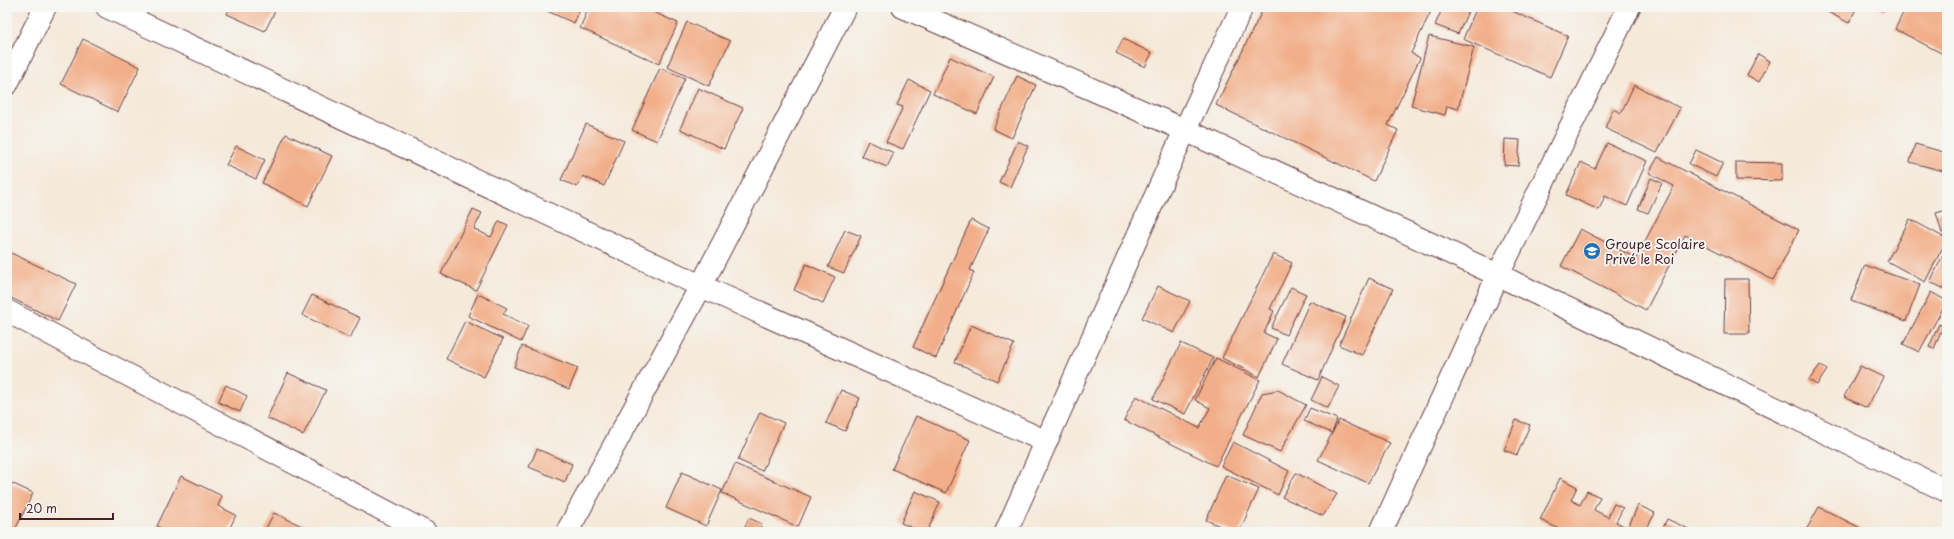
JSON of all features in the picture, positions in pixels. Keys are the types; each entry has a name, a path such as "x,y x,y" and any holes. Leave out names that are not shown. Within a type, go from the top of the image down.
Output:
{"street":[{"path":"7,84 45,7"},
{"path":"107,7 701,286 1045,441"},
{"path":"567,532 701,286 845,7"},
{"path":"903,7 1185,130 1498,275 1947,491"},
{"path":"1006,532 1045,441 1242,7"},
{"path":"1381,532 1498,275 1629,7"},
{"path":"7,311 425,532"}],"building":[{"path":"230,7 277,7 265,31 227,14"},
{"path":"538,7 581,7 574,23"},
{"path":"589,7 642,7 678,23 659,64 580,28"},
{"path":"1264,7 1433,7 1411,53 1420,58 1388,125 1398,130 1374,181 1216,105"},
{"path":"1443,7 1470,7 1458,34 1435,25"},
{"path":"1477,7 1503,7 1568,36 1550,77 1463,39"},
{"path":"1818,7 1857,7 1849,23"},
{"path":"1876,7 1885,7 1883,11"},
{"path":"1906,7 1947,7 1947,52 1945,55 1895,29"},
{"path":"687,22 730,41 709,86 667,67"},
{"path":"1429,36 1474,47 1458,109 1447,106 1445,115 1411,106"},
{"path":"83,39 140,67 118,112 61,84"},
{"path":"1123,39 1152,53 1145,67 1116,53"},
{"path":"1758,54 1770,61 1759,82 1747,75"},
{"path":"950,57 994,77 977,114 933,94"},
{"path":"660,68 685,78 657,141 632,130"},
{"path":"1017,76 1036,85 1012,138 993,129"},
{"path":"909,80 930,90 903,149 886,142 903,107 897,105"},
{"path":"1634,85 1680,108 1657,153 1605,128 1613,109 1621,113"},
{"path":"698,88 743,108 724,149 680,129"},
{"path":"586,124 624,141 604,186 583,176 577,187 561,180"},
{"path":"286,134 332,156 308,206 262,183"},
{"path":"1505,139 1520,140 1518,166 1504,165"},
{"path":"868,141 894,153 887,167 861,156"},
{"path":"1018,141 1028,146 1010,187 999,182"},
{"path":"1607,143 1647,161 1627,206 1605,196 1599,210 1566,195 1581,162 1595,169"},
{"path":"1915,144 1947,153 1947,172 1910,162"},
{"path":"236,146 265,160 256,179 226,165"},
{"path":"1696,150 1723,163 1716,177 1689,164"},
{"path":"1658,157 1799,230 1773,280 1685,235 1646,310 1561,266 1580,229 1636,258 1674,186 1649,173"},
{"path":"1736,162 1782,163 1782,181 1736,180"},
{"path":"1651,178 1662,183 1648,213 1638,209"},
{"path":"473,209 482,213 474,229 491,237 499,221 508,225 476,290 441,274"},
{"path":"1947,210 1947,231 1942,233 1936,213"},
{"path":"1910,219 1947,239 1925,282 1887,261"},
{"path":"971,220 989,229 970,270 974,272 936,358 913,347"},
{"path":"845,230 861,236 844,273 828,267"},
{"path":"1947,247 1947,290 1930,282"},
{"path":"7,251 76,284 58,321 7,296"},
{"path":"1273,254 1292,263 1270,309 1274,311 1264,333 1277,339 1259,377 1222,358"},
{"path":"806,264 835,277 823,303 794,290"},
{"path":"1865,265 1920,285 1906,321 1851,301"},
{"path":"1369,278 1393,289 1362,355 1339,345"},
{"path":"1725,279 1748,279 1749,334 1724,334"},
{"path":"1158,286 1190,301 1174,333 1142,318"},
{"path":"1291,287 1306,294 1286,335 1271,328"},
{"path":"1931,292 1947,301 1919,352 1903,344"},
{"path":"478,294 507,308 503,314 528,326 521,342 468,316"},
{"path":"312,295 360,318 350,338 302,315"},
{"path":"1310,301 1346,317 1318,380 1282,364"},
{"path":"465,321 503,339 484,377 446,359"},
{"path":"1939,324 1943,326 1934,349 1929,347"},
{"path":"971,325 1014,344 997,381 955,362"},
{"path":"1181,343 1213,358 1185,414 1153,399"},
{"path":"522,346 578,368 569,389 514,367"},
{"path":"1216,358 1260,380 1216,466 1124,420 1136,396 1199,428 1210,408 1195,400"},
{"path":"1820,365 1827,370 1817,385 1809,380"},
{"path":"1860,366 1883,377 1867,408 1844,397"},
{"path":"288,373 326,390 303,435 267,418"},
{"path":"1322,377 1339,386 1328,408 1311,400"},
{"path":"226,385 247,396 240,412 218,402"},
{"path":"841,390 860,398 845,431 826,423"},
{"path":"1278,390 1306,405 1280,452 1243,435 1262,393"},
{"path":"1310,408 1337,419 1332,433 1304,421"},
{"path":"760,412 784,423 762,471 738,460"},
{"path":"916,416 970,440 946,493 892,469"},
{"path":"1339,420 1390,443 1368,483 1318,460"},
{"path":"1516,420 1530,425 1517,455 1504,450"},
{"path":"1233,442 1289,471 1278,495 1221,466"},
{"path":"537,449 572,464 565,482 529,467"},
{"path":"735,464 811,497 798,527 722,493"},
{"path":"682,472 722,490 706,526 666,508"},
{"path":"1296,473 1337,494 1323,516 1282,497"},
{"path":"1226,475 1259,489 1239,532 1234,532 1206,520"},
{"path":"181,476 222,496 218,506 236,515 228,532 169,532 157,526"},
{"path":"1560,478 1577,487 1571,500 1580,505 1587,491 1600,497 1594,510 1608,517 1614,504 1623,508 1616,522 1628,528 1638,505 1655,513 1645,532 1566,532 1540,520"},
{"path":"7,481 33,493 14,532 7,530"},
{"path":"915,491 940,502 927,532 922,532 901,523"},
{"path":"1819,507 1833,514 1868,532 1805,532"},
{"path":"274,513 315,532 264,532"},
{"path":"749,518 762,524 758,532 742,532"},
{"path":"1667,519 1695,532 1661,532"}],"place":[{"name":"Groupe Scolaire Privé le Roi","path":"1592,251"}]}
